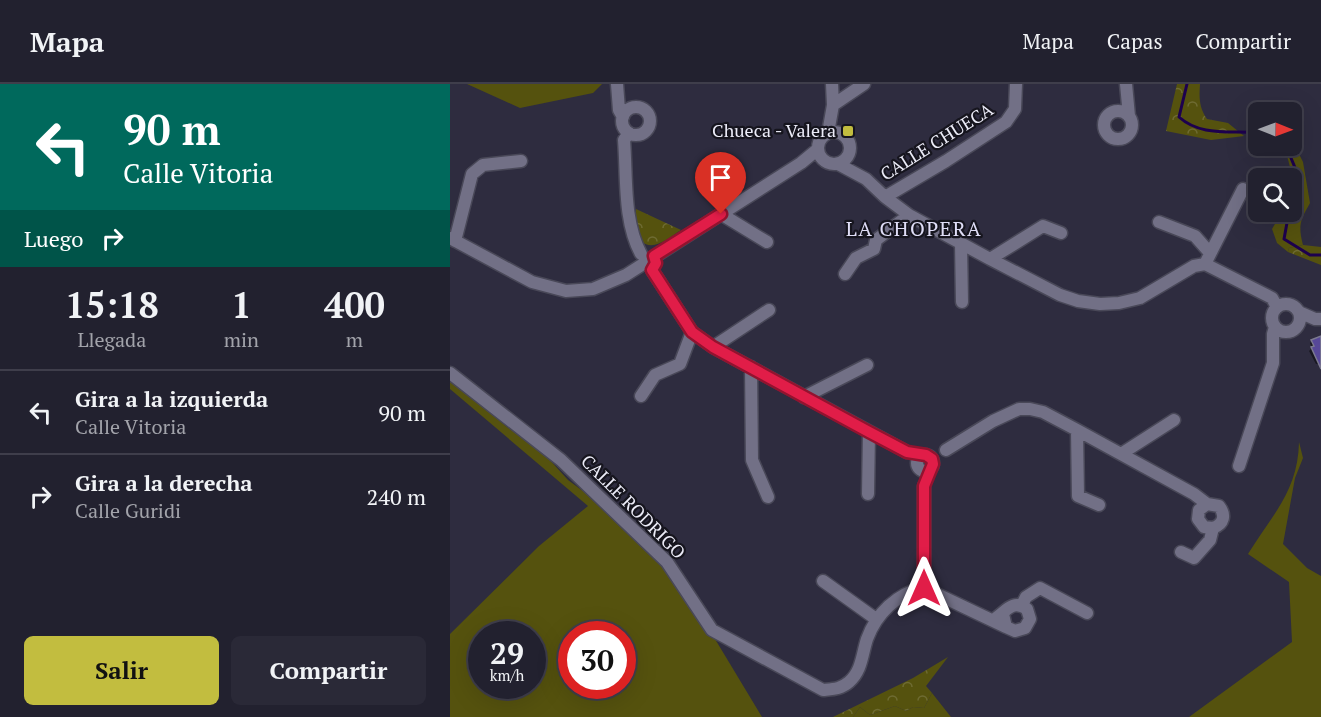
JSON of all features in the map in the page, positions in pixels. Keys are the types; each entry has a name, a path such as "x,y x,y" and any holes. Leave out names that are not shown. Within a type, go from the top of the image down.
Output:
{"street":[{"path":"618,84 619,110 623,125 629,133 634,135 644,132 650,123 647,113 634,107 622,117"},
{"path":"828,133 833,105 832,84"},
{"path":"833,105 864,84"},
{"name":"CALLE CHUECA","path":"885,197 1006,122 1015,109 1016,84"},
{"path":"1126,84 1129,116"},
{"path":"801,163 838,164 849,152 849,142 842,134 833,105"},
{"path":"629,133 624,140 630,225 640,260 646,271 652,270"},
{"path":"521,161 483,165 472,174 452,239 532,282 566,291 580,291 602,286 626,275 640,260 654,256 801,163 818,150 821,137 828,133 842,134"},
{"path":"818,150 825,162"},
{"name":"CALLE CHUECA","path":"849,152 866,179 909,215 1060,295 1078,301 1100,304 1119,303 1140,298 1208,258"},
{"name":"CALLE CHUECA","path":"838,164 866,179"},
{"path":"1208,258 1243,189"},
{"path":"721,214 767,242"},
{"path":"845,274 856,258 874,249 876,240 909,215"},
{"path":"1159,222 1195,236 1208,258 1272,298 1277,307"},
{"path":"990,259 1042,226 1061,234"},
{"path":"961,244 962,302"},
{"path":"652,270 656,263 654,256"},
{"path":"652,270 692,332 713,347 924,463"},
{"path":"1239,466 1273,363 1275,327 1272,316 1277,307 1282,304 1292,305 1299,312 1315,319 1321,319"},
{"path":"713,347 769,310"},
{"path":"1275,327 1283,332 1293,330 1299,322 1299,312"},
{"path":"641,396 655,375 680,364 692,332"},
{"path":"804,397 867,364"},
{"path":"750,367 752,460 768,497"},
{"name":"CALLE RODRIGO","path":"450,373 561,460 667,562 712,630 823,690 838,689 850,681 860,666 867,639 876,619 886,608 910,591 924,588"},
{"path":"924,463 993,421 1019,409 1043,412 1194,494 1207,504"},
{"path":"1121,454 1174,420"},
{"path":"1077,430 1078,496 1099,505"},
{"path":"868,494 869,432"},
{"path":"924,463 924,588 1001,620 1015,631 1029,624 1030,614 1022,605 1011,605 1001,620"},
{"path":"1207,504 1219,506 1223,514 1221,523 1213,528 1204,527 1198,519 1199,510 1207,504"},
{"path":"1181,552 1194,558 1210,540 1213,528"},
{"path":"823,581 876,619"},
{"path":"1022,605 1026,597 1040,588 1087,613"}],"green space":[{"path":"467,84 602,84 593,93 520,108"},
{"path":"1177,84 1200,84 1200,102 1207,119 1228,123 1244,136 1211,140 1166,131"},
{"path":"1287,156 1300,156 1310,203 1302,220 1302,168 1290,168"},
{"path":"636,209 681,230 658,244 646,244 637,233"},
{"path":"1276,222 1301,222 1303,245 1289,248 1288,252 1277,243 1272,229"},
{"path":"1303,245 1321,247 1321,265 1288,252 1289,248"},
{"path":"450,378 507,427 538,447 568,480 603,506 664,567 715,639 762,717 450,717 450,634 539,546 588,506 450,389"},
{"path":"1299,442 1303,458 1295,478 1283,544 1307,568 1321,576 1321,717 1189,717 1292,642 1289,582 1248,554 1289,489 1298,459"},
{"path":"948,657 926,686 932,693 924,708 913,707 906,711 895,706 870,715 860,707 853,717 833,717 913,678"},
{"path":"932,693 951,717 853,717 860,707 870,715 895,706 906,711 913,707 924,708"}],"building":[{"path":"1321,336 1321,369 1311,347 1314,346 1311,340"}],"waterway":[{"path":"1187,84 1179,117 1197,128 1248,133"},
{"path":"1290,156 1295,168"},
{"path":"1287,222 1284,239 1310,255 1321,255"}],"place":[{"name":"Chueca - Valera","path":"848,131"}],"district":[{"name":"LA CHOPERA","path":"914,229"}],"route":[{"path":"721,214 654,256 656,263 652,270 692,332 713,347 907,452 926,455 932,459 933,464 924,486 924,588"}]}
